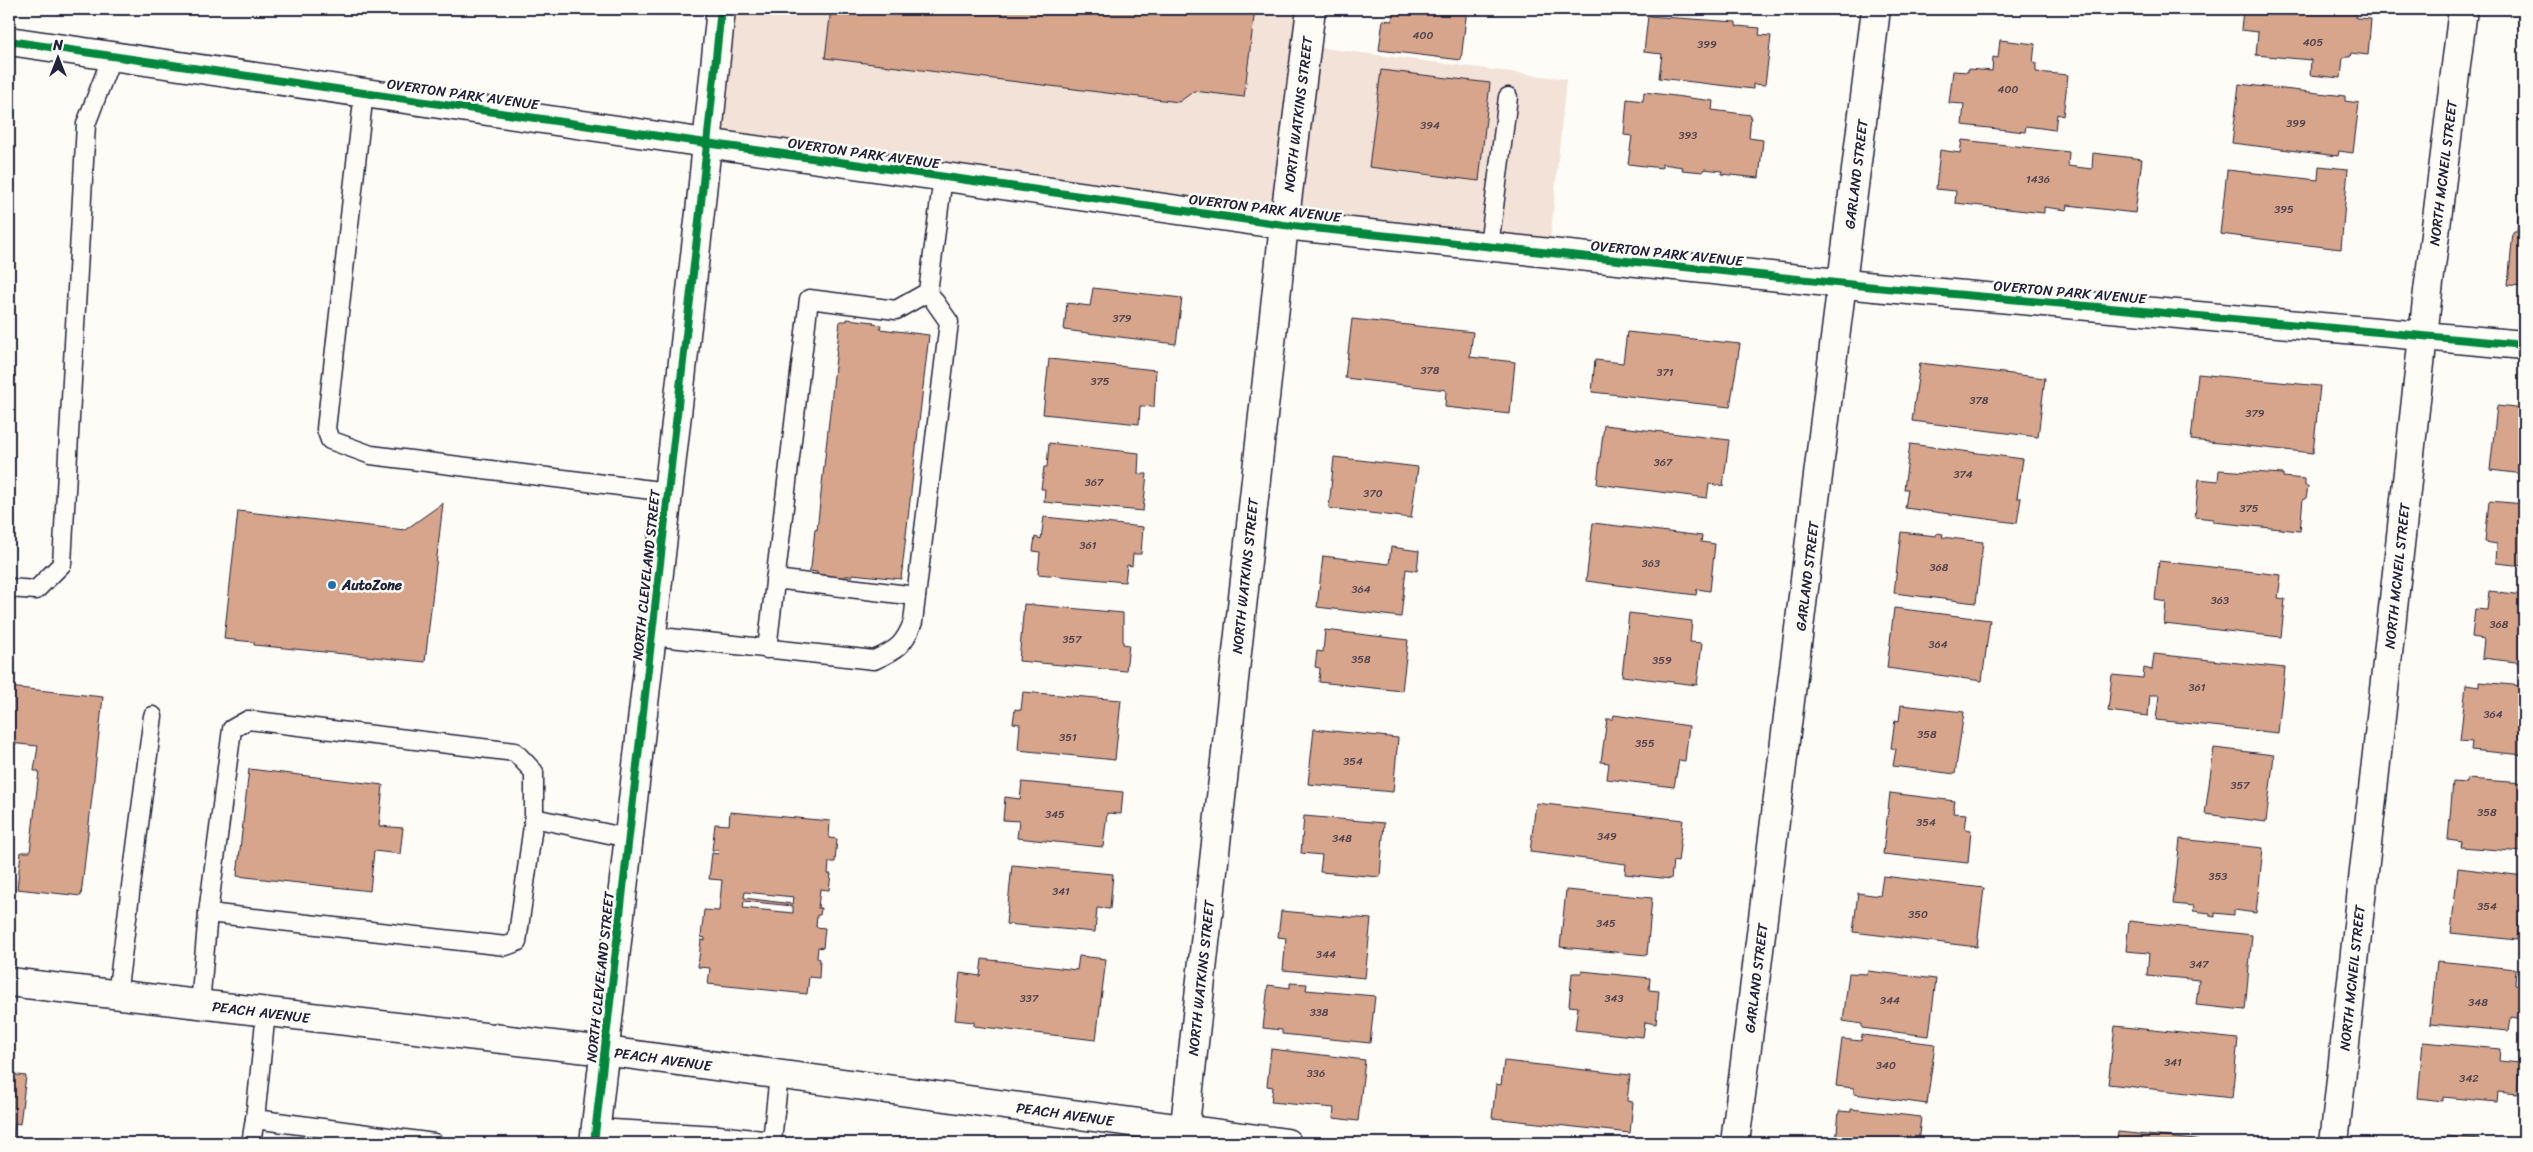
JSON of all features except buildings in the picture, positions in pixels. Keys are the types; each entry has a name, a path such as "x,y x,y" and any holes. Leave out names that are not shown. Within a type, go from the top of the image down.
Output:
{"street":[{"name":"NORTH CLEVELAND STREET","path":"594,1135 652,636 721,9"},
{"name":"NORTH WATKINS STREET","path":"1183,1137 1284,225 1311,9"},
{"name":"GARLAND STREET","path":"1735,1143 1876,9"},
{"name":"NORTH MCNEIL STREET","path":"2334,1143 2423,337 2463,9"},
{"name":"OVERTON PARK AVENUE","path":"9,41 706,144 1284,225 1843,284 2524,345"},
{"name":"PEACH AVENUE","path":"9,982 605,1051 779,1075 1183,1137 1287,1143"}],"lane":[{"path":"9,588 36,590 62,564 86,124 112,56"},
{"path":"364,92 326,429 330,440 371,455 668,492"},
{"path":"1488,246 1508,97"},
{"path":"652,636 874,660 894,651 906,639 913,622 949,322 928,292 943,177"},
{"path":"767,649 809,299 896,310 928,292"},
{"path":"776,579 916,596"},
{"path":"117,995 153,716"},
{"path":"200,1005 208,913 232,729 248,720 515,752 534,772 534,818 517,942 506,946 208,913"},
{"path":"534,818 628,838"},
{"path":"251,1143 266,1012"},
{"path":"594,1135 772,1142 779,1075"},
{"path":"255,1119 434,1143"}],"shaded area":[{"path":"721,9 1311,9 1307,46 1566,79 1549,253 706,143"}],"cycle path":[{"path":"594,1143 700,212 721,9"},
{"path":"9,41 1284,225 1875,287 2524,345"}],"place":[{"name":"AutoZone","path":"332,585"}]}
